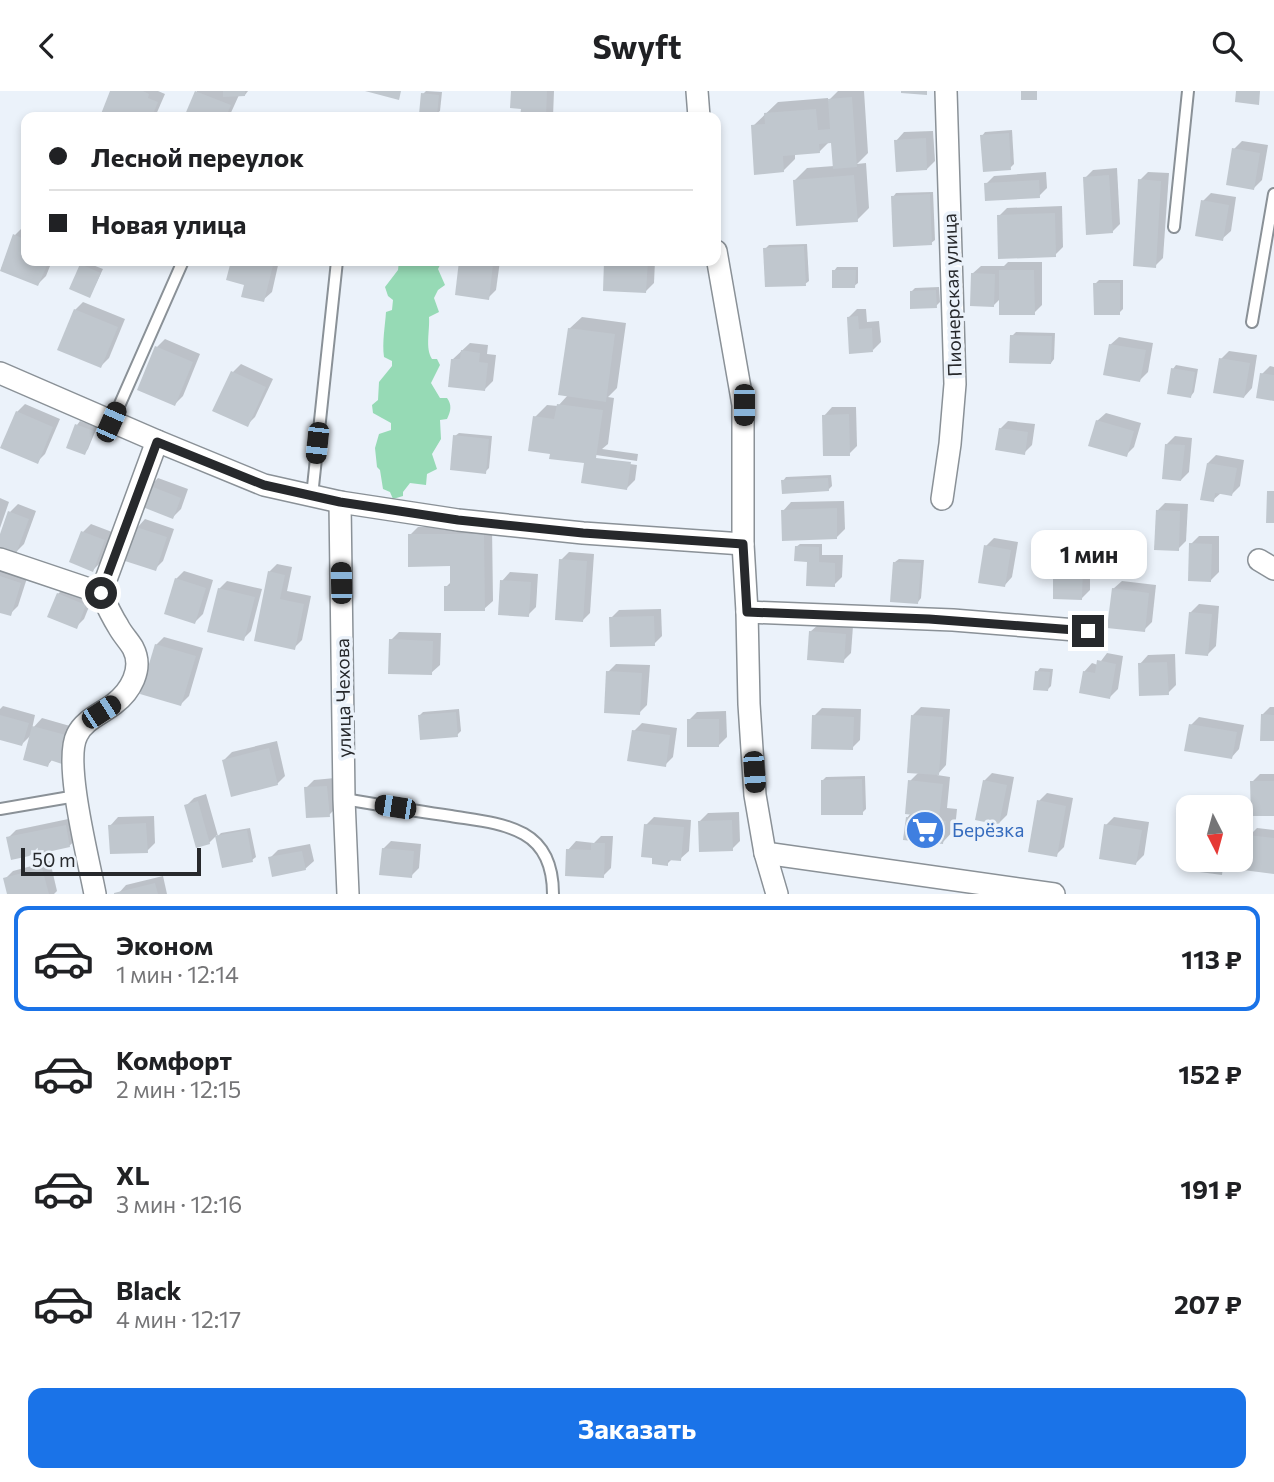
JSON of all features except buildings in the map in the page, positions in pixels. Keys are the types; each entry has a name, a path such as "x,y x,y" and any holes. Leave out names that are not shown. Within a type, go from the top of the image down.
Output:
{"street":[{"path":"696,91 698,112"},
{"name":"Пионерская улица","path":"942,499 955,383 946,91"},
{"path":"719,266 744,405 743,544 755,795 765,853 777,894"},
{"path":"0,373 157,442 264,485 340,502 458,520 583,533 743,544"},
{"path":"95,894 75,796 73,764 76,736 88,722 115,703 131,686 137,667 135,651 101,593 157,442"},
{"name":"улица Чехова","path":"340,502 348,894"},
{"path":"0,559 101,593"},
{"path":"747,612 953,620 1088,631"},
{"path":"765,853 1054,894"}],"lane":[{"path":"1174,227 1188,91"},
{"path":"1252,322 1274,194"},
{"path":"111,422 181,266"},
{"path":"312,496 336,266"},
{"path":"0,809 75,796"},
{"path":"344,799 497,824 525,835 540,848 548,860 553,873 553,894"}],"green space":[{"path":"398,266 440,266 438,269 445,285 438,290 434,298 439,312 429,317 428,345 432,359 437,359 440,365 431,383 440,398 447,398 450,408 447,419 440,420 441,439 432,454 437,469 427,474 426,485 410,483 403,496 393,499 390,492 383,489 375,448 379,434 391,430 391,423 373,413 372,405 378,400 379,382 392,366 392,361 384,357 383,351 386,312 392,310 393,300 388,296 385,287"}],"place":[{"name":"Берёзка","path":"925,830"}],"route":[{"path":"101,593 157,442 264,485 340,502 458,520 583,533 743,544 747,612 929,619 1088,631"}]}
